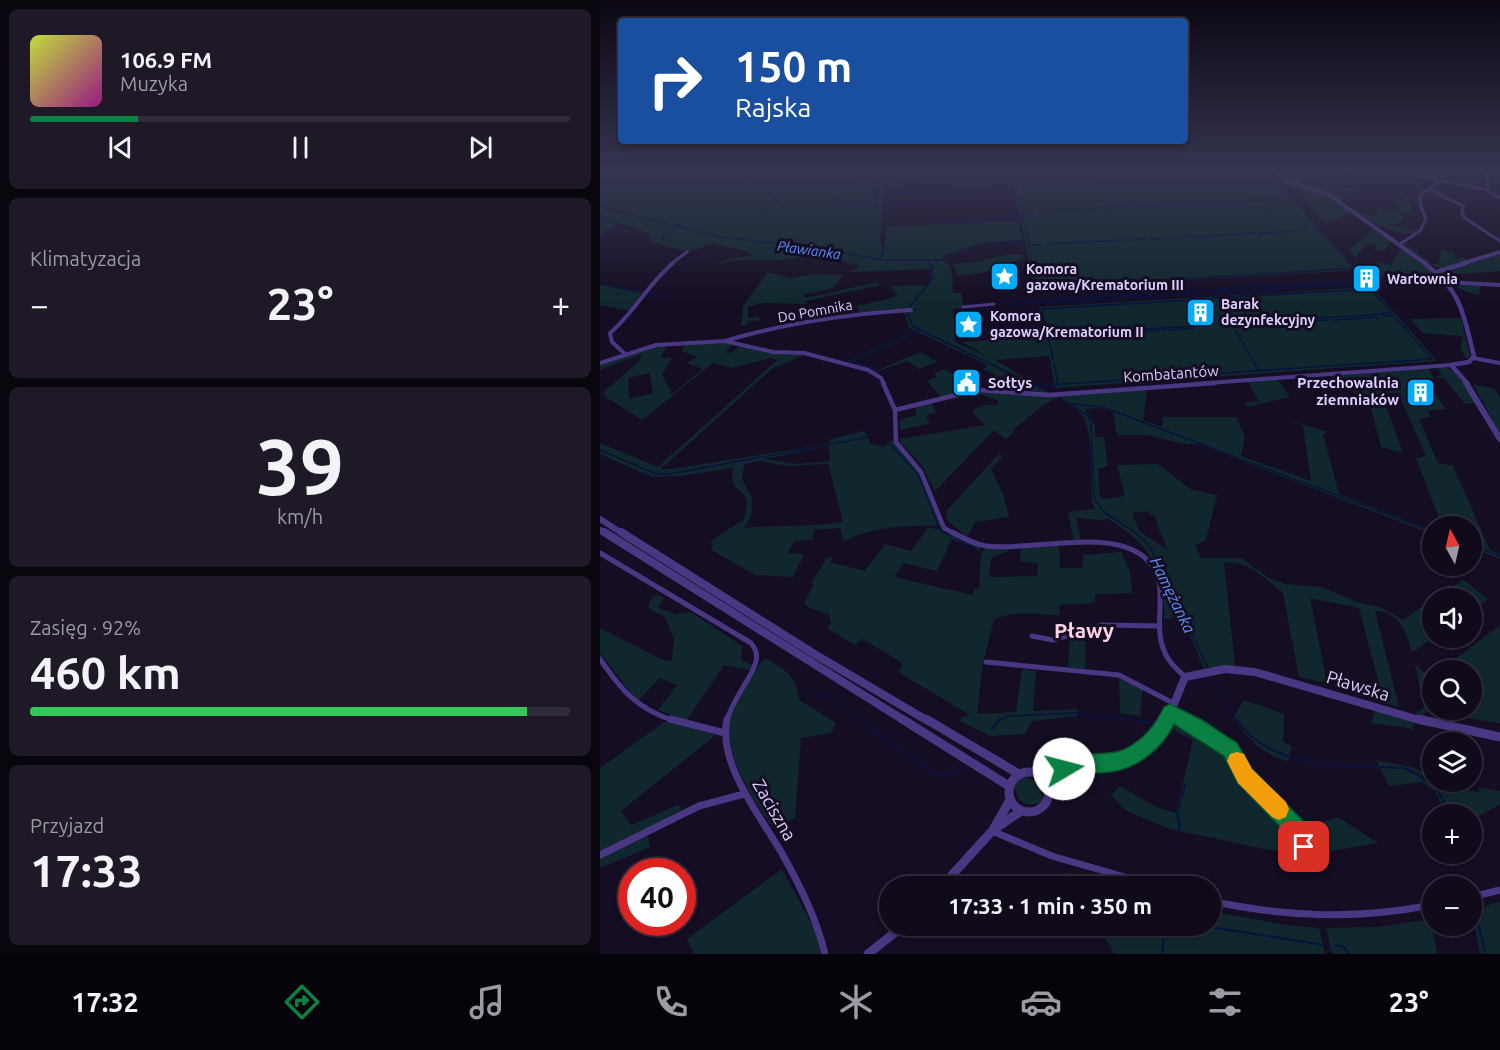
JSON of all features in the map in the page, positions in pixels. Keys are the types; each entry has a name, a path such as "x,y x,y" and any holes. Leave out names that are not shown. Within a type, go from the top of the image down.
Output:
{"street":[{"path":"1355,213 1400,244 1447,282 1460,302 1473,358"},
{"path":"1400,244 1425,225 1424,213"},
{"path":"1462,213 1467,220 1489,231 1500,242"},
{"path":"626,354 612,342 610,333 626,319 649,286 687,252"},
{"path":"1437,272 1500,252"},
{"path":"1447,282 1500,285"},
{"path":"963,307 994,304"},
{"name":"Do Pomnika","path":"725,341 748,334 861,314 911,310"},
{"path":"600,363 656,345 725,341 773,352 804,353 868,370 881,378 895,410 896,442 921,472 944,528 984,546 1099,542 1139,553 1152,562 1158,578 1162,603 1160,644 1172,668 1185,677 1178,688 1161,732 1133,756 1112,763 1070,765 1044,778"},
{"path":"1451,365 1461,364 1473,358 1500,363"},
{"path":"1451,365 1472,389 1500,439"},
{"name":"Kombatantów","path":"895,410 977,390 1049,394 1451,365"},
{"path":"600,519 816,655 1019,774"},
{"path":"600,530 1009,786"},
{"path":"600,553 751,643 758,655 756,663 728,713 725,733 681,723 631,699 600,659"},
{"path":"1032,636 1053,640 1103,625 1160,626"},
{"path":"986,662 1119,675 1173,702"},
{"name":"Pławska","path":"1185,677 1233,669 1254,672 1427,722 1500,737"},
{"path":"1170,713 1196,726 1230,749 1245,776 1295,828 1304,847"},
{"name":"Zaciszna","path":"725,733 744,794 783,857 818,927 825,954"},
{"path":"951,876 992,831 1010,801 1009,786 1019,774 1031,771 1044,778 1050,792 1045,805 1035,811 1021,811 992,831"},
{"path":"600,855 699,806 744,794"},
{"path":"1010,801 1021,811"},
{"path":"992,831 1016,844 1045,855 1120,876"},
{"path":"1482,894 1500,890"},
{"path":"1221,903 1253,910 1322,918 1388,914 1422,907"},
{"path":"868,954 890,936"}],"green space":[{"path":"600,213 882,213 880,240 884,248 887,227 1018,221 1022,240 985,242 946,255 942,259 951,269 953,293 962,293 963,308 953,309 955,342 992,359 962,342 1044,336 1039,307 1372,287 1437,361 1055,388 1049,356 995,360 1051,393 1047,394 1008,390 1012,382 983,369 988,365 918,332 854,361 878,370 921,352 937,362 919,369 908,361 876,372 847,361 915,331 909,327 904,312 921,309 888,309 859,313 857,306 898,296 890,286 927,285 931,279 931,269 849,272 860,266 822,255 778,260 736,260 715,265 729,259 753,255 744,250 712,244 688,252 651,242 648,233 619,223 600,238"},
{"path":"1019,213 1306,213 1357,270 1035,289"},
{"path":"1316,213 1349,213 1326,224"},
{"path":"1360,213 1380,216 1377,213 1413,213 1414,216 1398,213 1405,221 1399,221 1398,225 1387,223 1387,225 1419,231 1397,232"},
{"path":"1374,228 1391,241 1384,252 1375,250 1376,245 1367,243 1355,258 1349,250"},
{"path":"1408,243 1407,246 1414,251 1418,250 1417,253 1433,264 1438,264 1442,249 1455,254 1455,260 1463,257 1468,261 1441,270 1429,263 1434,268 1404,245"},
{"path":"1403,249 1435,273 1404,281 1386,278 1423,275 1373,277 1370,274 1378,261 1391,265"},
{"path":"1010,254 1023,255 1023,258 975,274 958,275 952,264 974,262"},
{"path":"1500,254 1500,271 1458,274 1459,283 1481,285 1479,295 1459,288 1445,273"},
{"path":"768,272 791,278 811,274 843,275 833,288 803,295 805,298 878,282 880,285 806,301 808,304 763,303 748,307 748,318 759,316 760,320 747,322 747,325 741,326 743,306"},
{"path":"600,284 643,292 630,311 600,305"},
{"path":"1461,318 1470,356 1467,359 1460,348 1463,336 1423,333 1410,319"},
{"path":"721,342 733,344 724,353 733,352 740,345 766,353 804,355 773,368 661,469 828,444 830,439 864,431 871,444 884,447 892,440 920,474 942,526 892,528 868,532 844,541 840,528 814,530 812,540 794,541 788,553 804,554 793,577 755,575 711,550 713,544 710,542 744,519 746,498 733,482 733,468 680,476 652,477 600,454 600,443 658,467 777,360 771,358 732,368 713,363 642,420 603,395 639,361 642,354 600,370 600,364 647,347 668,345 660,357 672,358 662,374 672,394 703,369 687,363 697,357 681,351 685,345","holes":["650,373 653,393 629,399 628,378","828,446 830,461 795,464 764,459","760,461 787,466 828,464 843,522 744,528 751,517 752,498 742,479 744,464"]},
{"path":"1441,367 1448,368 1459,375 1468,385 1478,403 1465,404 1444,378 1438,378 1436,376 1442,375 1439,370 1435,370"},
{"path":"1428,368 1434,379 1426,380 1446,409 1427,411 1431,417 1419,419 1438,463 1453,466 1475,516 1438,516 1416,458 1426,456 1398,393 1381,393 1403,453 1381,447 1371,408 1363,393 1355,394 1341,375"},
{"path":"945,369 960,379 964,390 941,397 927,381 937,377 934,373"},
{"path":"1277,379 1290,397 1247,407 1245,402 1259,401 1247,381"},
{"path":"1473,384 1495,389 1500,398 1500,434"},
{"path":"1147,390 1143,420 1162,427 1163,417 1236,417 1245,436 1241,456 1311,481 1303,426 1289,421 1326,431 1327,433 1323,434 1339,494 1422,526 1422,530 1198,444 1184,444 1148,435 1117,435 1113,412 1102,408 1084,409 1095,425 1095,437 1104,437 1108,466 1098,469 1100,498 1125,496 1117,465 1158,464 1190,489 1217,495 1206,540 1195,545 1201,558 1241,558 1269,578 1285,584 1321,587 1357,602 1380,607 1403,620 1422,606 1422,645 1412,652 1401,624 1390,614 1375,611 1399,707 1384,703 1359,608 1310,598 1327,683 1299,677 1283,593 1255,571 1232,562 1224,563 1235,666 1204,668 1182,617 1164,619 1162,585 1158,571 1144,548 1134,538 1107,518 1103,520 1076,518 1081,541 1074,541 1068,512 1095,509 1092,502 1090,443 1081,414 1058,398 1035,412 1014,429 1006,439 994,430 935,491 921,464 901,443 900,439 985,425 973,410 983,405 998,405 999,401 974,392 1027,395","holes":["1148,511 1150,515 1154,515 1167,549 1140,532 1132,513"]},
{"path":"932,402 936,413 926,415 929,424 900,430 900,420 916,415 916,406"},
{"path":"999,454 1003,456 991,469 1003,494 1009,517 975,522 967,537 947,520 947,510"},
{"path":"928,528 943,529 981,547 979,550 952,539 937,571 904,563 894,577 973,595 974,589 979,589 981,555 985,548 1006,547 1009,551 991,559 989,577 1037,576 1038,563 1020,562 1021,547 1059,545 1060,568 1083,568 1083,555 1121,552 1130,572 1132,593 1095,594 1095,603 1059,605 1060,615 1021,613 994,619 982,668 977,714 1016,712 1022,669 1036,671 1033,711 1077,709 1077,716 1032,721 1025,734 990,736 960,721 961,717 970,715 898,672 903,663 862,639 855,645 827,628 831,622 829,614 809,608 804,603 814,584 811,583 827,558 833,557 830,562 865,571 885,544 911,551"},
{"path":"1482,532 1490,550 1500,554 1500,559 1482,552"},
{"path":"1463,580 1474,588 1450,588"},
{"path":"657,594 664,598 658,608 676,614 691,612 742,646 741,660 753,665 750,670 724,665 686,721 658,710 677,685 660,678 639,700 633,696 600,653 600,628 665,661 672,660 674,638 664,616 649,609 649,602"},
{"path":"1482,594 1488,599 1482,604"},
{"path":"1500,625 1500,723 1480,720 1482,720 1482,660 1454,660 1470,648 1482,648 1482,639"},
{"path":"1085,633 1085,669 1068,667 1070,638"},
{"path":"765,658 792,678 799,700 836,723 831,733 801,738 795,818 773,827 757,805 741,776 730,744 729,730 730,718 740,694"},
{"path":"1415,664 1422,671 1422,698"},
{"path":"1119,678 1143,690 1140,716 1120,713"},
{"path":"1244,700 1284,714 1283,742 1292,746 1288,761 1263,750 1250,739 1233,718"},
{"path":"1422,709 1422,716 1415,713"},
{"path":"1375,710 1415,722 1412,731 1408,728 1371,723"},
{"path":"666,721 716,735 621,811 631,825 678,805 683,809 614,847 600,852 600,768"},
{"path":"1179,721 1228,749 1298,836 1304,853 1269,850 1170,829 1127,811 1111,795 1120,786 1156,807 1176,813 1193,740 1170,728"},
{"path":"1376,760 1415,768 1422,772 1422,782 1389,786"},
{"path":"1027,777 1035,781 1044,799 1038,804 1025,804 1019,799 1013,785 1015,780"},
{"path":"1482,788 1500,791 1500,804 1482,814 1482,804 1441,804 1436,793 1482,792"},
{"path":"1338,817 1378,843 1313,854 1301,829"},
{"path":"648,836 650,847 624,858 618,858 618,860 600,868 600,857"},
{"path":"782,869 819,938 821,954 694,954 687,939 696,936 696,932"},
{"path":"1071,873 1081,876 1066,876"},
{"path":"1500,902 1500,954 1480,954 1477,936 1482,936 1482,910 1487,905"},
{"path":"1221,913 1285,925 1319,928 1325,954 1114,954 1104,936 1221,936"},
{"path":"1422,920 1422,936 1434,936 1437,954 1332,954 1326,928 1378,927"}],"waterway":[{"name":"Pławianka","path":"622,213 721,237 835,251 882,260 944,260"},
{"path":"885,226 887,213"},
{"path":"1022,213 1026,231"},
{"path":"1305,213 1355,269"},
{"path":"921,222 1022,216"},
{"path":"600,220 618,224 600,237"},
{"path":"669,233 678,227"},
{"path":"877,259 882,256 885,227"},
{"path":"1259,233 1307,230"},
{"path":"1312,230 1319,230"},
{"path":"1026,232 1037,287 1077,285"},
{"path":"1206,236 1255,233"},
{"path":"664,235 662,237 664,241"},
{"path":"1179,237 1202,236"},
{"path":"1151,239 1174,238"},
{"path":"1047,244 1146,239"},
{"path":"949,258 981,244 1023,241"},
{"path":"1029,245 1040,245"},
{"name":"Pławianka","path":"908,309 933,278 932,267 928,262"},
{"path":"1201,278 1342,269"},
{"path":"1344,269 1354,269"},
{"path":"1081,285 1196,278"},
{"path":"1290,285 1360,281"},
{"path":"1210,293 1366,283"},
{"path":"600,284 641,293"},
{"path":"1207,290 1285,285"},
{"path":"1212,298 1371,289 1392,313"},
{"path":"1074,298 1202,290"},
{"path":"1009,305 1203,293"},
{"path":"646,294 665,297"},
{"path":"1001,302 1069,298"},
{"path":"1236,298 1250,322 1353,316"},
{"path":"1053,360 1042,309 1207,299"},
{"path":"1219,299 1225,311"},
{"path":"1201,300 1211,319"},
{"name":"Pławianka","path":"907,312 912,326 1036,386"},
{"path":"1357,316 1391,313"},
{"path":"1259,371 1432,359 1394,316 1383,316"},
{"path":"1333,320 1377,317"},
{"path":"1307,321 1328,320"},
{"path":"1281,323 1303,322"},
{"path":"1255,325 1277,323"},
{"path":"1080,333 1196,326"},
{"path":"1170,330 1194,328"},
{"path":"878,371 850,361 920,330"},
{"path":"1090,335 1166,330"},
{"path":"1236,331 1252,359"},
{"path":"1049,335 1065,334"},
{"path":"1049,337 1061,337"},
{"path":"1253,361 1259,371"},
{"path":"1054,363 1058,384"},
{"path":"1058,384 1259,371"},
{"path":"1036,386 1058,384"},
{"name":"Pławianka","path":"1036,386 1049,392"},
{"name":"Hamężanka","path":"1058,397 1088,416 1091,424 1094,499 1105,513 1136,533 1149,545 1209,670"},
{"path":"1071,404 1103,407 1422,527"},
{"path":"600,450 656,474 670,474 869,437"},
{"path":"889,443 918,474 938,525"},
{"path":"941,530 951,536"},
{"path":"957,539 976,549"},
{"path":"1482,549 1500,556"},
{"path":"1212,675 1237,721"},
{"path":"810,692 828,698 860,721"},
{"path":"999,721 1008,716 1074,713 1139,721"},
{"path":"858,719 934,774 951,776 965,765"},
{"path":"992,729 1000,719"},
{"path":"1127,719 1157,723"},
{"path":"1236,719 1251,736 1270,749 1290,757 1336,765 1404,768 1427,780 1438,791 1445,804"},
{"path":"1178,833 1180,824 1177,816 1185,784"},
{"path":"1175,848 1177,843"},
{"path":"1221,929 1324,945"},
{"path":"1162,954 1164,936"},
{"path":"1481,936 1486,954"},
{"path":"1335,945 1344,947 1349,954"}],"slow traffic":[{"path":"1237,761 1245,776 1279,809"}],"place":[{"name":"Komora gazowa/Krematorium III","path":"1005,277"},
{"name":"Wartownia","path":"1366,279"},
{"name":"Barak dezynfekcyjny","path":"1200,312"},
{"name":"Komora gazowa/Krematorium II","path":"969,324"},
{"name":"Sołtys","path":"967,383"},
{"name":"Przechowalnia ziemniaków","path":"1420,392"}],"district":[{"name":"Pławy","path":"1084,631"}],"route":[{"path":"1064,769 1070,765 1112,763 1133,756 1161,732 1170,713 1196,726 1230,749 1245,776 1288,819 1300,835 1304,847"}]}
